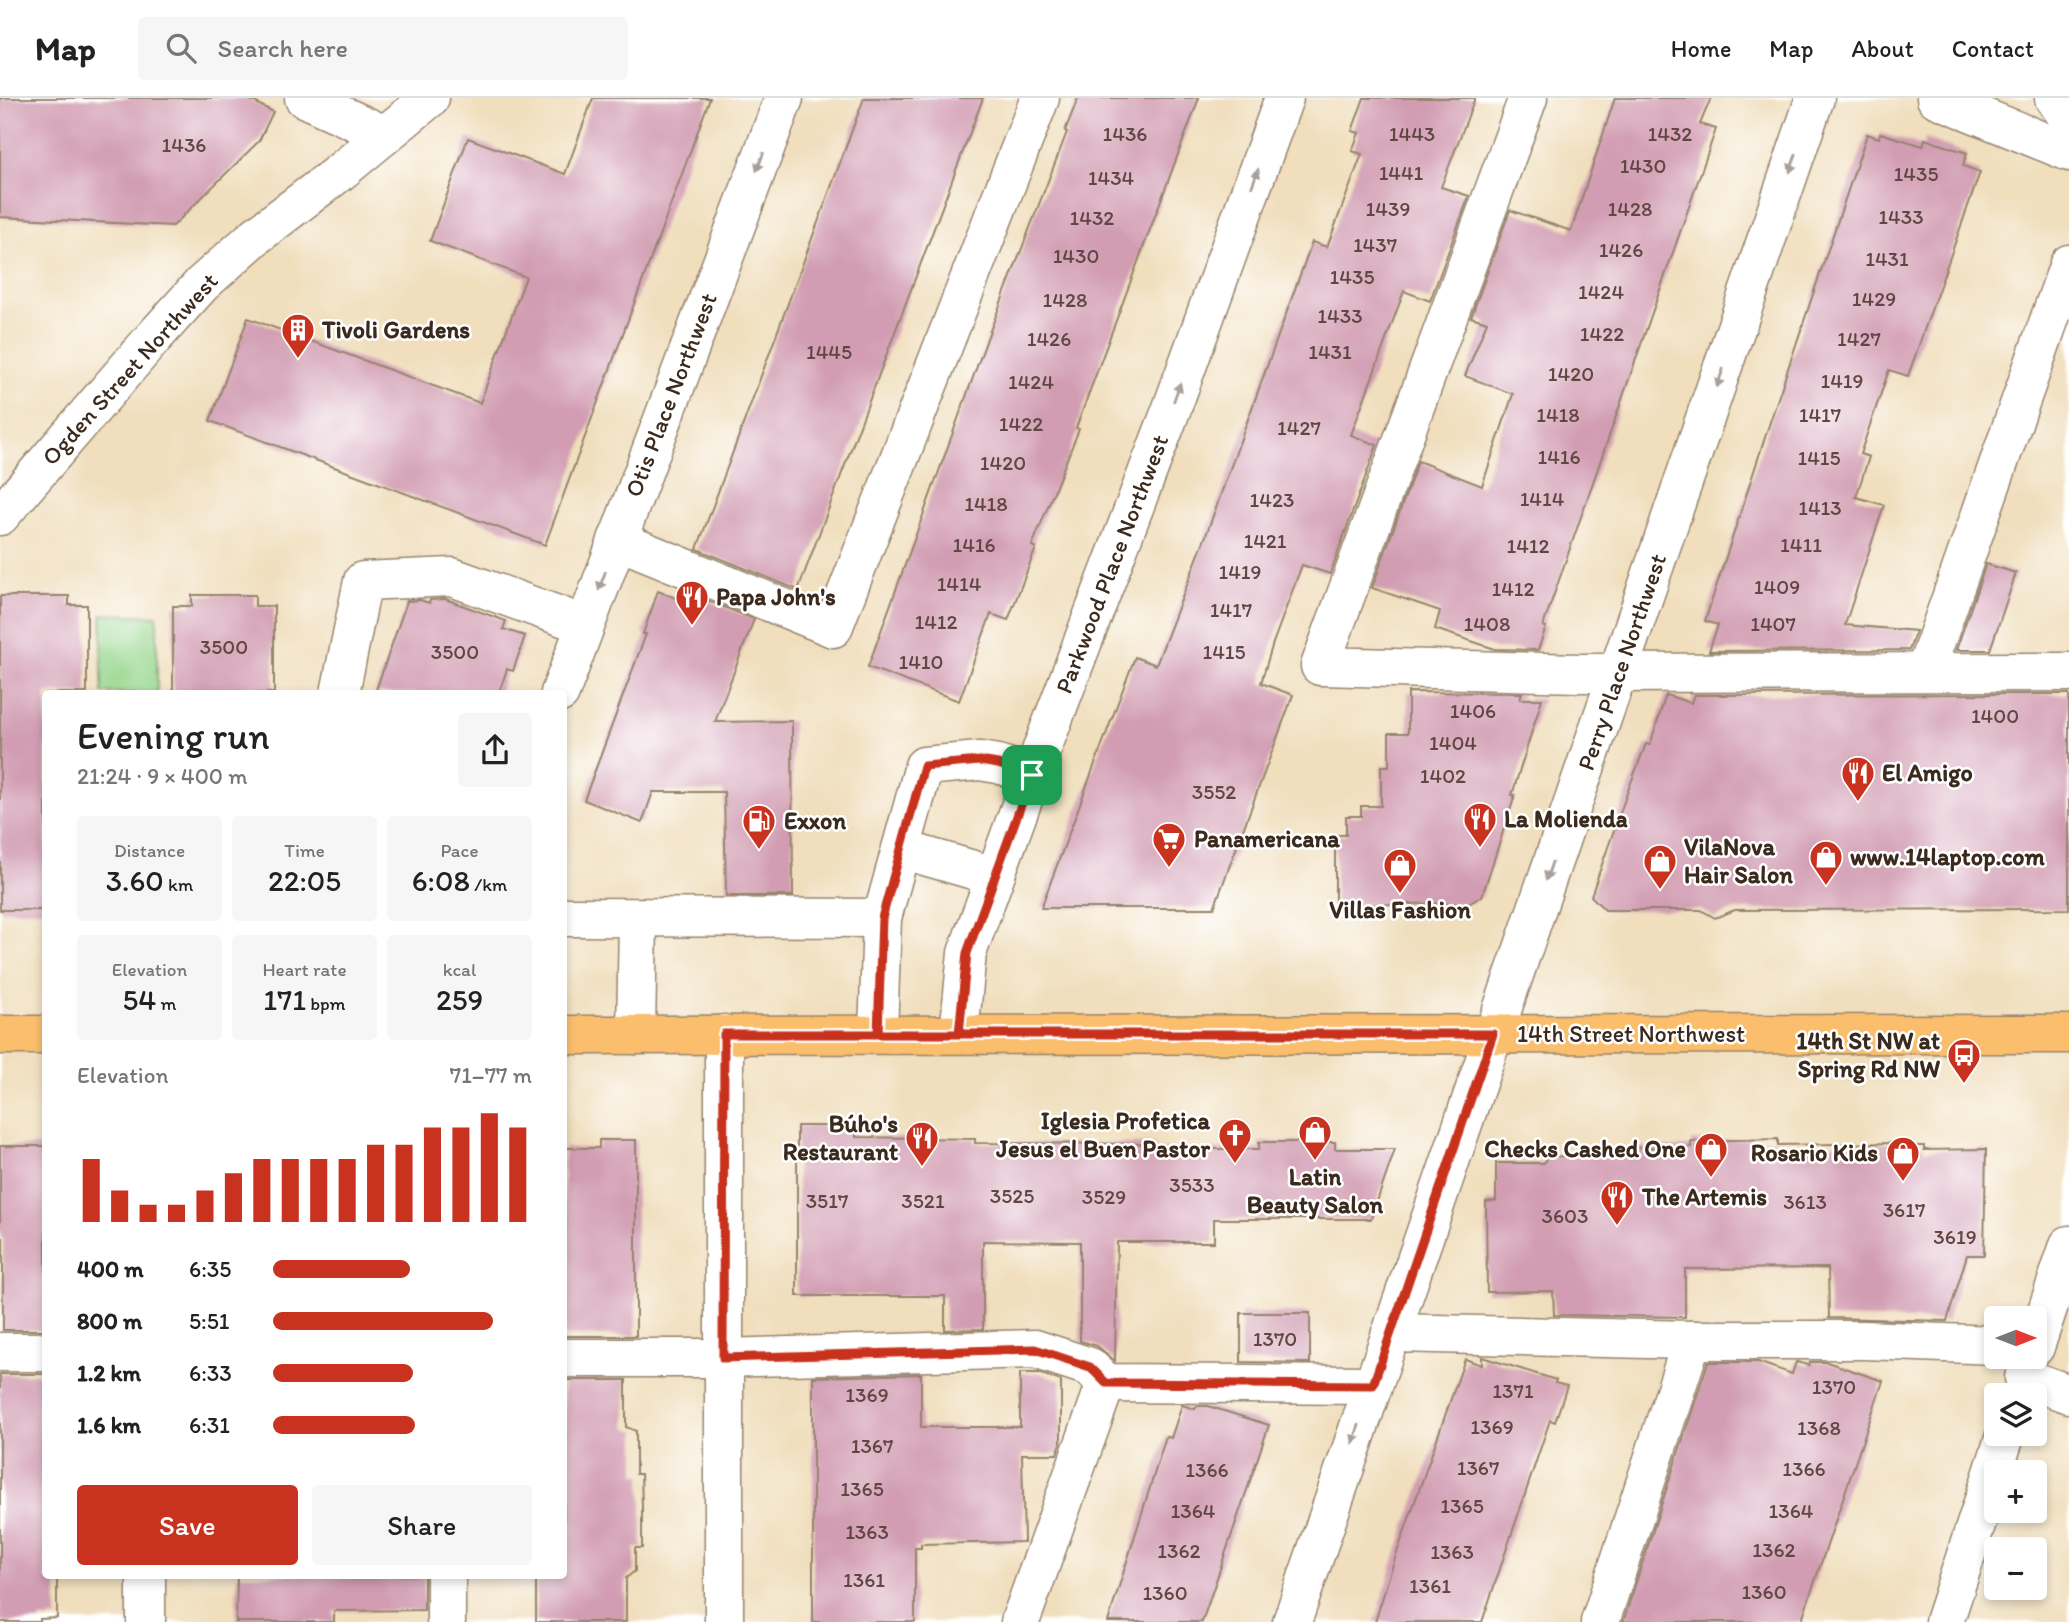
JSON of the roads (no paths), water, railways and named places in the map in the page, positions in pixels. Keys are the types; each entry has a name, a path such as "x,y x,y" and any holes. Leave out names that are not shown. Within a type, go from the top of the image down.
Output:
{"main road":[{"name":"14th Street Northwest","path":"567,1035 2069,1034"},
{"path":"0,1035 42,1035"}],"street":[{"path":"304,98 385,135"},
{"name":"Ogden Street Northwest","path":"0,516 202,284 256,236 430,98"},
{"name":"Otis Place Northwest","path":"561,690 784,98"},
{"path":"617,540 833,628 1040,98"},
{"name":"Parkwood Place Northwest","path":"959,1034 967,953 1172,408 1284,98"},
{"path":"1528,98 1320,666 1619,673 2069,672"},
{"name":"Perry Place Northwest","path":"1292,1622 1521,948 1619,673 1815,98"},
{"path":"1936,98 2069,152"},
{"path":"2054,98 2069,119"},
{"path":"1925,672 2069,264"},
{"path":"341,690 363,581 452,577 585,625"},
{"path":"878,1034 882,918 924,766 980,761 1032,775"},
{"path":"901,849 994,876"},
{"path":"567,917 882,918"},
{"path":"636,1035 638,918"},
{"path":"723,1622 724,1034"},
{"path":"2045,1306 2069,1245"},
{"path":"1391,1333 1692,1340 1864,1340 1984,1357"},
{"path":"1600,1622 1692,1340"},
{"path":"567,1359 723,1358 1035,1349 1090,1367 1106,1383 1373,1385"},
{"path":"0,1352 42,1352"},
{"path":"2033,1369 2069,1394"},
{"path":"1020,1622 1106,1383"},
{"path":"1944,1622 2002,1446"},
{"path":"146,1579 146,1622"},
{"path":"446,1579 446,1622"}],"place":[{"name":"Tivoli Gardens","path":"298,360"},
{"name":"Papa John's","path":"692,627"},
{"name":"El Amigo","path":"1858,803"},
{"name":"La Molienda","path":"1480,849"},
{"name":"Exxon","path":"759,851"},
{"name":"Panamericana","path":"1169,869"},
{"name":"www.14laptop.com","path":"1826,887"},
{"name":"VilaNova Hair Salon","path":"1660,891"},
{"name":"Villas Fashion","path":"1400,895"},
{"name":"14th St NW at Spring Rd NW","path":"1964,1085"},
{"name":"Latin Beauty Salon","path":"1315,1162"},
{"name":"Iglesia Profetica Jesus el Buen Pastor","path":"1235,1165"},
{"name":"Búho's Restaurant","path":"922,1168"},
{"name":"Checks Cashed One","path":"1711,1179"},
{"name":"Rosario Kids","path":"1903,1183"},
{"name":"The Artemis","path":"1617,1227"}]}
